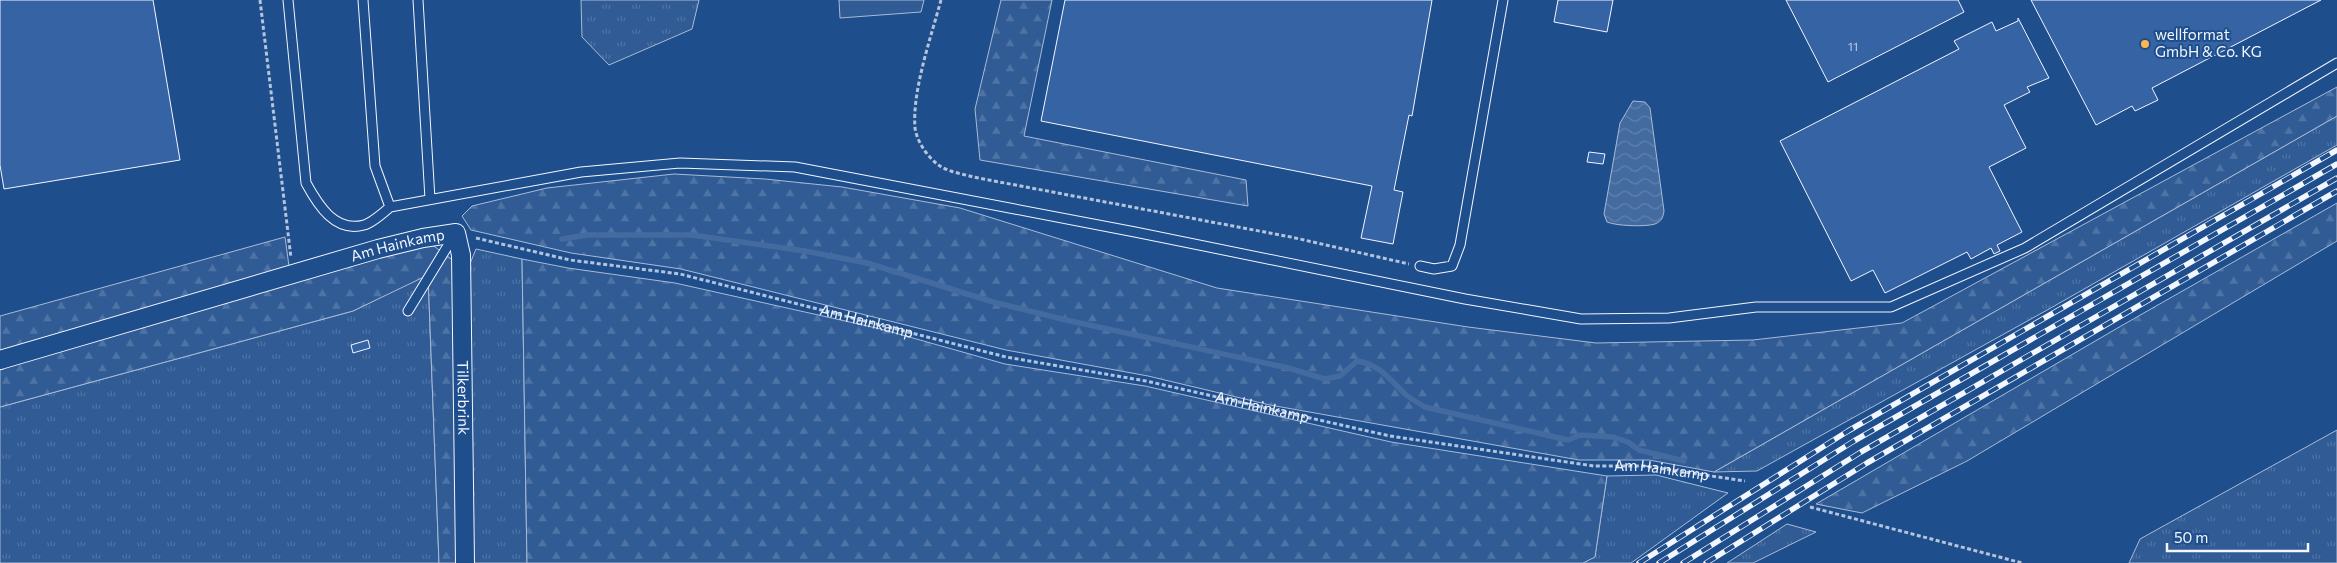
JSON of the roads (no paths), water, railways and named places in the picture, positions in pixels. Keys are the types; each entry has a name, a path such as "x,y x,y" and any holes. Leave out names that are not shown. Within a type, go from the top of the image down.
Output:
{"street":[{"name":"Am Hainkamp","path":"0,360 378,249 423,238 456,233"},
{"name":"Tilkerbrink","path":"456,233 461,255 465,563"}],"lane":[{"path":"288,0 306,183 320,210 343,225 365,225 390,208 430,199 581,172 680,163 795,168 1135,232 1465,299 1581,319 1669,318 1756,307 1891,307 2025,248 2337,62"},
{"path":"364,0 375,166 390,208"},
{"path":"418,0 430,199"},
{"path":"1420,266 1434,269 1452,266 1460,245 1503,0"},
{"path":"408,311 456,233"}],"water":[{"path":"1633,101 1645,102 1650,108 1664,211 1661,220 1655,224 1645,226 1607,222 1604,214 1620,123"}],"waterway":[{"path":"562,239 587,235 692,235 805,251 867,263 993,302 1066,320 1288,368 1325,379 1340,376 1357,361 1372,365 1384,373 1405,394 1425,407 1568,440 1580,435 1613,437 1628,442 1639,450 1684,461"}],"railway":[{"path":"1639,563 1848,431 2337,150"},
{"path":"1659,563 1854,441 2337,164"},
{"path":"1683,563 1861,452 2337,178"},
{"path":"1706,563 1867,463 2337,191"}],"place":[{"name":"wellformat GmbH & Co. KG","path":"2145,44"}]}
